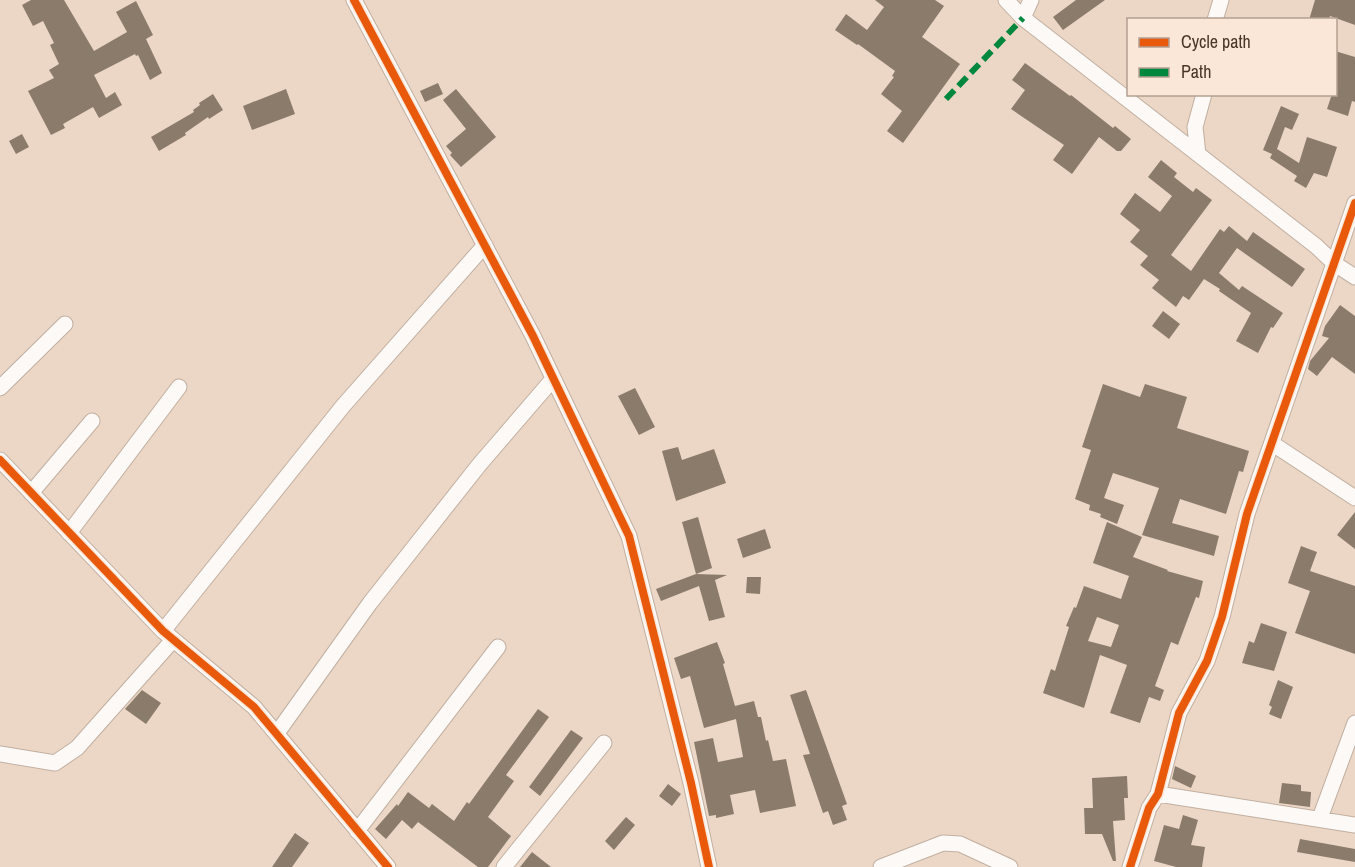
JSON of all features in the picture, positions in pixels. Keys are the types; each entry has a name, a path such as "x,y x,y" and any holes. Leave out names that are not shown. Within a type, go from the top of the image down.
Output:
{"street":[{"path":"354,0 554,379 629,536 691,783 709,867"},
{"path":"997,0 1014,8 1355,278"},
{"path":"1014,8 1031,0"},
{"path":"1216,18 1221,0"},
{"path":"1198,154 1195,127 1203,96"},
{"path":"1130,867 1149,808 1158,794 1179,713 1211,650 1222,617 1247,514 1355,203"},
{"path":"0,754 55,763 77,748 168,635 343,406 485,245"},
{"path":"0,388 65,324"},
{"path":"277,734 370,603 479,465 554,379"},
{"path":"69,533 179,387"},
{"path":"31,493 92,421"},
{"path":"1272,444 1355,498"},
{"path":"0,460 168,635 254,706 388,867"},
{"path":"357,831 498,648"},
{"path":"1320,818 1355,723"},
{"path":"504,867 604,743"},
{"path":"1158,794 1355,825"},
{"path":"881,867 943,843 960,844 1010,867"}],"building":[{"path":"31,0 64,0 94,51 127,32 116,12 136,1 153,35 146,39 162,73 150,80 138,55 135,54 94,75 106,98 115,92 122,105 99,118 93,107 63,124 65,128 51,135 28,91 54,78 49,70 59,64 50,45 54,43 43,21 33,26 22,5"},
{"path":"875,0 935,0 944,6 922,37 960,64 903,143 887,131 902,111 881,94 894,77 892,76 895,71 835,30 846,14 867,30 884,7"},
{"path":"1076,0 1105,0 1063,30 1053,17"},
{"path":"1315,0 1355,0 1355,25 1330,16 1330,18 1310,18"},
{"path":"1337,52 1355,57 1355,102 1352,101 1348,116 1327,109 1331,96 1337,96"},
{"path":"1025,63 1131,139 1121,151 1117,151 1099,137 1072,174 1053,160 1064,145 1011,109 1025,90 1012,80"},
{"path":"438,83 443,94 425,102 420,91"},
{"path":"286,89 295,114 252,130 243,106"},
{"path":"456,89 496,137 461,167 450,155 452,153 446,146 466,129 443,100"},
{"path":"213,94 223,110 209,119 208,117 185,133 186,135 159,151 151,137 194,112 193,110 200,105 199,103"},
{"path":"1281,106 1299,114 1292,130 1285,127 1277,149 1299,163 1307,137 1337,147 1327,177 1314,173 1306,188 1294,181 1297,176 1270,158 1272,154 1263,150"},
{"path":"22,134 29,147 16,154 9,141"},
{"path":"1161,160 1177,173 1174,177 1193,192 1196,188 1212,200 1171,255 1191,271 1220,229 1224,232 1229,226 1247,241 1253,232 1305,269 1292,287 1237,248 1219,273 1239,290 1242,286 1283,313 1273,328 1271,327 1258,353 1236,341 1251,313 1219,291 1220,289 1204,279 1189,300 1183,296 1176,307 1152,288 1159,280 1140,265 1148,256 1130,242 1140,230 1120,214 1135,193 1160,212 1172,196 1148,177"},
{"path":"1340,305 1355,316 1355,374 1332,357 1317,376 1308,369 1310,361 1329,338 1322,336 1325,326"},
{"path":"1163,311 1180,324 1169,339 1152,326"},
{"path":"1103,384 1140,397 1145,384 1187,397 1177,428 1249,451 1243,472 1239,471 1226,514 1180,499 1172,523 1219,536 1214,556 1142,535 1159,488 1113,473 1104,498 1124,505 1117,524 1100,517 1101,514 1089,510 1090,505 1075,499 1091,450 1082,447"},
{"path":"635,388 655,427 639,435 618,396"},
{"path":"678,447 682,460 714,449 726,483 676,501 662,451"},
{"path":"1355,512 1355,549 1337,535"},
{"path":"698,517 712,568 696,574 682,522"},
{"path":"1107,522 1142,537 1133,557 1167,571 1203,581 1199,598 1196,597 1178,645 1171,642 1155,686 1164,690 1160,701 1149,697 1140,723 1110,713 1127,665 1100,655 1084,708 1043,693 1051,669 1055,671 1069,627 1066,626 1084,586 1121,599 1129,576 1093,563","holes":["1097,617 1119,625 1111,647 1088,641"]},
{"path":"765,529 771,548 743,558 737,539"},
{"path":"1301,546 1317,552 1310,571 1355,586 1355,654 1295,633 1310,591 1288,583"},
{"path":"696,574 727,575 715,580 725,617 709,621 699,586 661,601 656,589"},
{"path":"747,577 761,577 760,594 746,593"},
{"path":"1261,623 1287,632 1274,671 1242,663 1249,641 1254,643"},
{"path":"717,642 725,663 723,664 735,706 754,701 758,717 761,717 773,761 786,759 796,806 760,813 755,790 730,795 734,814 716,818 716,815 709,816 694,742 713,738 718,762 743,757 736,719 704,728 690,676 681,679 674,658"},
{"path":"1278,680 1293,687 1281,719 1269,714 1272,707 1269,705"},
{"path":"142,690 161,703 146,724 125,709"},
{"path":"806,690 847,804 842,806 847,820 833,825 828,811 823,813 803,755 810,754 790,695"},
{"path":"538,709 549,717 506,775 514,781 488,817 511,836 488,867 478,867 418,822 412,829 402,820 386,839 375,829 397,804 398,806 408,792 429,808 432,804 454,821 467,802 469,804"},
{"path":"571,730 583,738 540,796 529,787"},
{"path":"1175,766 1196,776 1191,788 1172,779"},
{"path":"1127,776 1128,798 1124,798 1125,820 1113,821 1116,861 1113,861 1102,834 1085,834 1084,808 1093,808 1092,778"},
{"path":"1282,783 1301,785 1301,791 1311,792 1310,807 1279,803"},
{"path":"668,784 681,794 672,806 659,796"},
{"path":"1183,815 1198,820 1191,845 1205,847 1202,867 1176,867 1154,861 1164,825 1179,829"},
{"path":"626,817 635,825 614,850 605,841"},
{"path":"295,833 309,843 292,867 272,867"},
{"path":"1300,839 1355,849 1355,862 1297,852"},
{"path":"532,852 551,867 520,867"}],"marked path":[{"path":"946,99 1023,18"}],"cycle path":[{"path":"354,0 533,336 629,536 691,783 709,867"},
{"path":"1130,867 1149,808 1158,794 1179,713 1207,661 1222,617 1247,514 1355,203"},
{"path":"0,460 163,631 254,707 388,867"}]}
